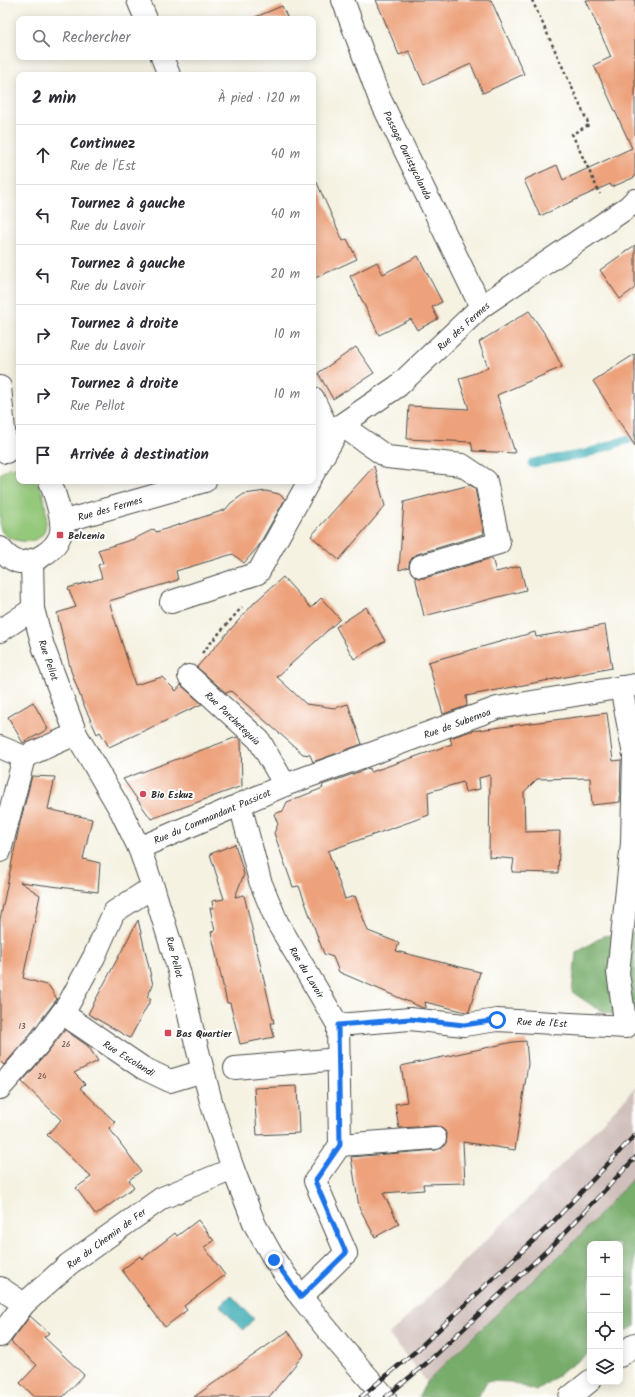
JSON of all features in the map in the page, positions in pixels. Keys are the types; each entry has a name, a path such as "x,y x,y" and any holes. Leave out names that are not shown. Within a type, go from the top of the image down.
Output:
{"street":[{"path":"138,0 145,16"},
{"name":"Passage Ouristycolanda","path":"343,0 379,97 481,307"},
{"path":"163,60 168,72"},
{"name":"Rue des Fermes","path":"327,432 398,386 481,307 628,207 635,200"},
{"path":"0,387 8,454"},
{"path":"316,405 327,432 316,465"},
{"path":"327,432 387,457 462,465 486,481 499,542 422,566"},
{"path":"0,548 8,557 20,562 43,556 53,547 60,535 61,522 51,484"},
{"name":"Rue des Fermes","path":"61,522 194,484"},
{"path":"171,602 258,573 307,484"},
{"name":"Rue Pellot","path":"32,560 33,609 43,646 76,734 121,811 139,848 154,890 179,971 212,1105 233,1168 255,1225 274,1260 301,1297 385,1397"},
{"path":"0,631 33,609"},
{"name":"Rue Parcheteguia","path":"188,676 260,740 285,785"},
{"name":"Rue de Subernoa","path":"285,785 497,708 628,686"},
{"name":"Rue de l'Est","path":"338,1025 410,1019 464,1025 497,1020 626,1027 618,973 632,843 634,755 628,686"},
{"path":"0,747 24,757 76,734"},
{"path":"0,851 24,757"},
{"name":"Rue du Commandant Passicot","path":"139,848 285,785"},
{"name":"Rue du Lavoir","path":"240,804 260,881 278,922 338,1025 340,1145"},
{"path":"0,1088 37,1046 68,1005 94,957 114,912 142,894 154,890"},
{"name":"Rue Escolandi","path":"62,1013 142,1068 170,1081 203,1072"},
{"path":"235,1068 339,1059"},
{"path":"301,1297 346,1253 315,1181 340,1145 435,1138"},
{"name":"Rue du Chemin de Fer","path":"0,1336 24,1304 69,1264 162,1198 233,1168"},
{"path":"0,1288 24,1304"},
{"path":"623,1354 635,1344"},
{"path":"570,1397 587,1383"}],"path":[{"path":"532,0 589,125 572,134 600,196"},
{"path":"188,676 197,658 244,606 258,573"}],"shaded area":[{"path":"635,1087 635,1176 577,1239 484,1326 427,1382 389,1335 524,1203"}],"green space":[{"path":"16,467 16,484 39,484 40,486 46,508 46,523 45,530 38,538 19,541 12,539 2,532 0,527 0,474 8,468"},
{"path":"635,932 635,1022 599,1010 572,992 576,953 603,936"},
{"path":"635,1176 635,1326 623,1332 623,1241 587,1241 587,1354 536,1391 511,1382 487,1381 478,1397 418,1397 427,1382 484,1326 577,1239"}],"water":[{"path":"231,1295 254,1319 243,1330 220,1306"}],"building":[{"path":"376,0 491,0 524,74 483,93 471,64 424,85 409,51 399,55"},
{"path":"586,0 635,0 635,177 612,187 610,184 540,216 524,180 557,165 563,180 632,148 594,65 611,57"},
{"path":"282,6 287,16 258,16"},
{"path":"316,181 343,241 347,239 357,259 316,278"},
{"path":"635,245 635,288 620,299 600,270"},
{"path":"418,256 442,302 432,307 438,319 417,330 411,319 379,335 350,276 377,262 383,274"},
{"path":"529,311 547,337 562,367 497,395 515,453 473,451 471,442 407,439 409,406 469,409 459,379 488,368 479,342"},
{"path":"356,347 374,373 333,399 318,373"},
{"path":"635,354 635,446 593,381"},
{"path":"374,466 385,506 339,560 311,536"},
{"path":"470,485 475,488 484,534 417,554 412,558 409,563 409,567 399,570 404,502"},
{"path":"266,491 279,494 285,499 258,547 244,563 233,554 176,571 178,580 109,601 135,685 162,677 176,691 181,685 202,704 109,747 100,732 97,734 82,701 71,671 57,613 76,607 68,588 102,578 98,565 103,563 98,550 134,539 154,529 156,532 225,510 231,503 244,494"},
{"path":"492,558 496,572 520,566 526,590 424,616 415,576 418,578 425,578"},
{"path":"283,577 311,608 321,598 340,619 277,677 306,704 335,708 348,704 362,744 313,762 310,755 303,754 231,691 226,693 197,667 255,602"},
{"path":"366,607 385,641 354,659 336,627"},
{"path":"605,625 612,668 466,696 467,706 443,714 428,662 535,632 536,637"},
{"path":"33,702 48,729 23,743 8,717"},
{"path":"607,713 613,761 621,760 620,802 592,805 590,778 537,779 524,792 525,832 560,831 558,873 512,872 514,859 489,857 490,775 479,778 480,789 465,792 463,782 428,792 429,815 328,851 345,899 355,896 368,931 399,943 396,951 480,972 469,1012 425,1002 426,1008 423,1008 339,972 333,957 324,954 299,886 293,887 274,833 278,824 274,814 283,811 287,802 323,788 322,785 370,768 371,772 452,744 450,738 471,731"},
{"path":"237,737 241,741 242,786 151,819 123,779"},
{"path":"32,776 55,777 48,809 92,819 83,859 100,863 98,892 20,882 40,895 23,978 49,986 57,999 4,1065 0,1061 0,920 19,827"},
{"path":"235,844 244,874 235,897 244,895 274,1023 271,1023 274,1037 240,1044 230,1003 227,1003 211,932 215,931 210,908 213,908 212,901 224,899 210,854"},
{"path":"138,920 153,985 147,997 151,999 130,1038 88,1014"},
{"path":"65,1030 88,1046 98,1061 74,1073 85,1084 80,1088 115,1122 109,1128 141,1171 129,1180 134,1187 96,1215 76,1188 91,1177 47,1135 61,1120 22,1082"},
{"path":"526,1041 528,1064 515,1150 463,1142 465,1183 423,1184 424,1190 383,1193 399,1224 375,1237 359,1207 351,1157 436,1150 442,1148 446,1143 447,1137 445,1131 440,1127 399,1128 395,1104 407,1102 401,1066 513,1042"},
{"path":"297,1086 299,1133 257,1135 254,1088"},
{"path":"198,1220 214,1241 204,1247 225,1275 184,1306 187,1310 165,1327 122,1270 140,1256 142,1259 175,1233 177,1236"},
{"path":"30,1316 49,1333 44,1337 84,1375 63,1397 35,1397 20,1383 37,1365 11,1342"},
{"path":"288,1331 304,1354 269,1397 194,1397"}],"waterway":[{"path":"532,463 585,454 635,437"}],"railway":[{"path":"361,1397 416,1351 552,1223 635,1135"},
{"path":"386,1397 428,1362 557,1241 635,1158"}],"place":[{"name":"Belcenia","path":"60,535"},
{"name":"Bio Eskuz","path":"143,794"},
{"name":"Bas Quartier","path":"168,1033"}],"route":[{"path":"274,1260 301,1297 346,1253 315,1181 340,1145 338,1025 410,1019 464,1025 497,1020"}]}
